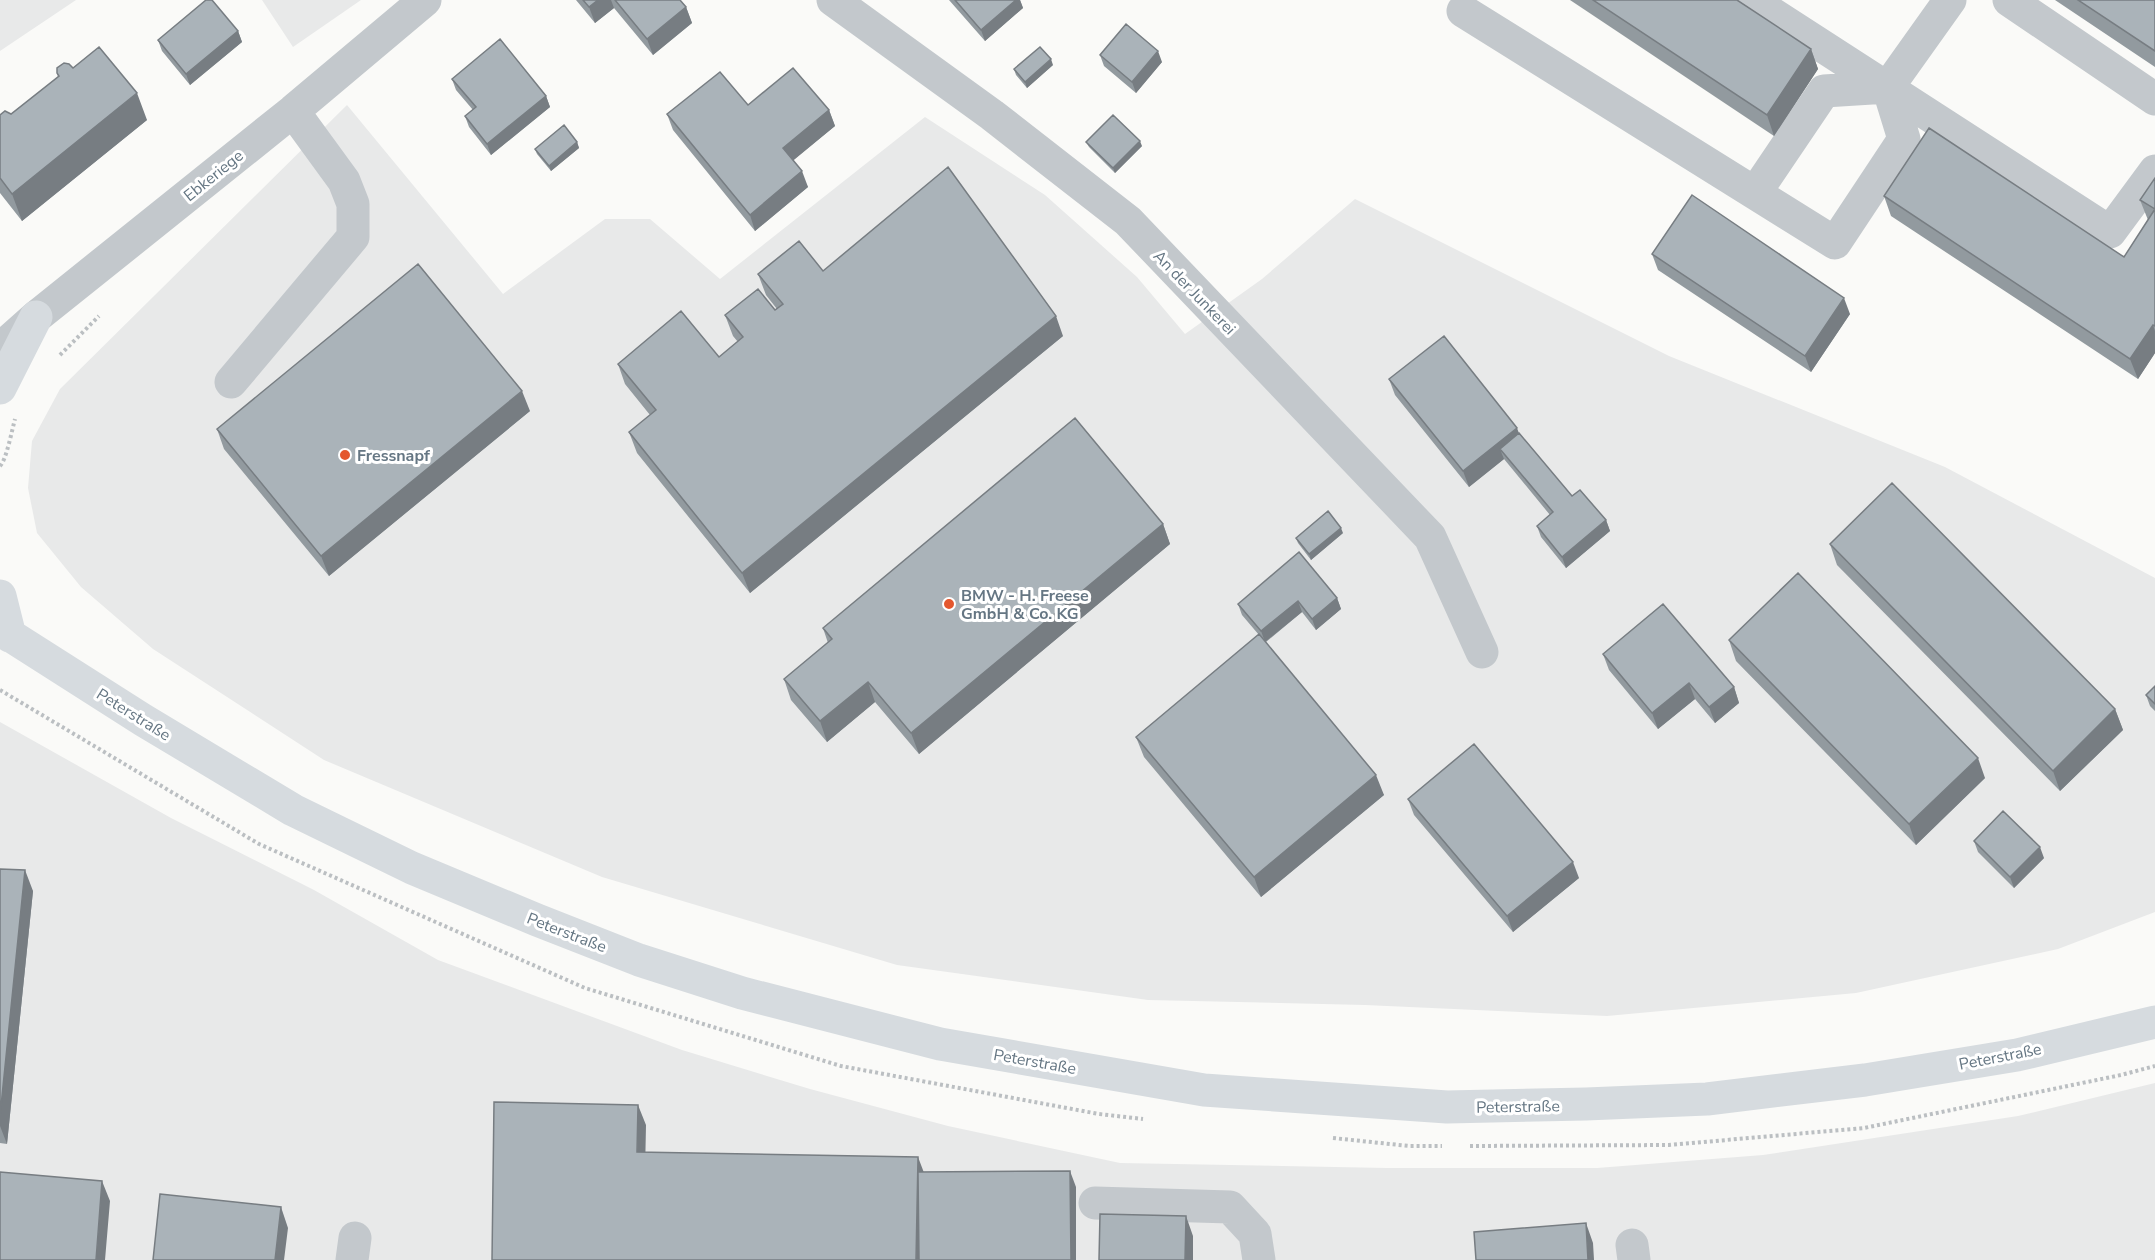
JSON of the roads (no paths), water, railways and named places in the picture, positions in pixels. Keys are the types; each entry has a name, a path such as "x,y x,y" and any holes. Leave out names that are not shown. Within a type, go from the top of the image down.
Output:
{"main road":[{"path":"0,388 36,317"},
{"path":"0,596 5,633"},
{"name":"Peterstraße","path":"5,633 143,720 293,810 412,868 537,921 639,960 742,993 952,1047 1204,1090 1447,1107 1707,1099 1865,1080 2017,1054 2155,1022"}],"street":[{"name":"Ebkeriege","path":"0,349 36,317 293,111 425,0"},
{"name":"An der Junkerei","path":"833,0 992,115 1128,221 1430,537 1482,652"},
{"path":"1751,0 2110,232 2155,171"},
{"path":"1888,87 1950,0"},
{"path":"2009,0 2155,99"},
{"path":"1462,11 1835,243 1904,139 1888,87"},
{"path":"1755,193 1824,92 1888,87"},
{"path":"231,382 353,237 353,204 344,182 293,111"},
{"path":"1095,1203 1230,1207 1256,1234 1259,1260"}],"place":[{"name":"Fressnapf","path":"345,455"},
{"name":"BMW - H. Freese GmbH & Co. KG","path":"949,604"}]}
